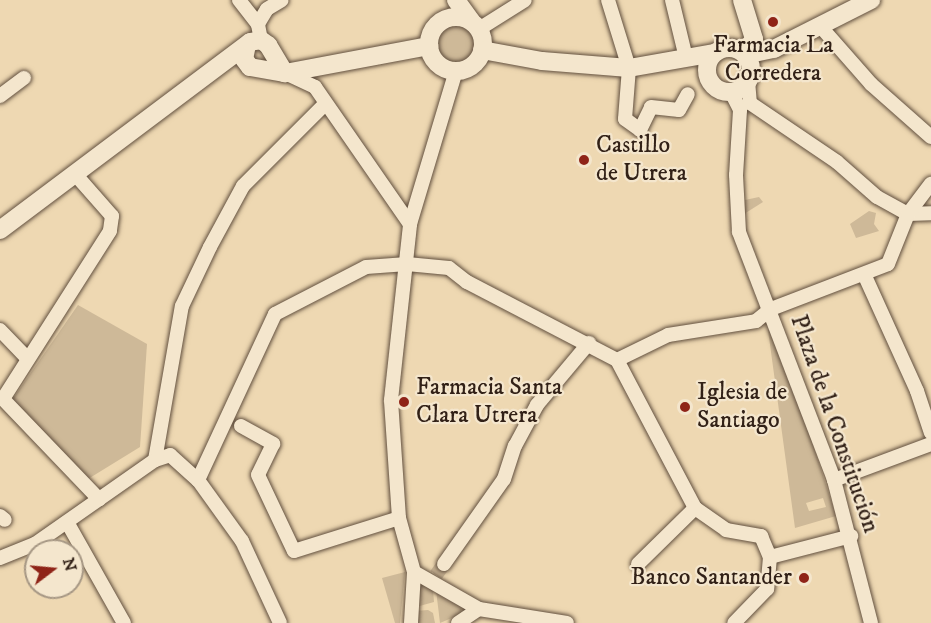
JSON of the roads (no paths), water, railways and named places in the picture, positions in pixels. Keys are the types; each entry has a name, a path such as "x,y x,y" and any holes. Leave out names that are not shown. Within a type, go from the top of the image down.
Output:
{"street":[{"path":"239,0 270,63 260,69"},
{"path":"282,0 267,9 259,40 243,59 250,67 285,73 315,87 410,224"},
{"path":"475,25 525,0"},
{"path":"608,0 629,68 625,119 640,130 651,107 679,110 688,94"},
{"path":"672,0 686,58 707,73 715,87 731,92 745,106 837,162 877,196 908,214 931,213"},
{"path":"742,0 754,39 745,54 749,79"},
{"path":"482,50 542,61 629,68 730,48 745,54 774,49 871,0"},
{"path":"454,6 475,25 482,50 472,65 456,71 437,62 429,46 439,24 454,6"},
{"path":"821,27 872,84 931,137"},
{"path":"259,40 285,73"},
{"path":"0,230 259,40"},
{"path":"285,73 429,46"},
{"path":"731,92 749,79 774,49"},
{"path":"707,73 714,53"},
{"path":"411,623 414,572 399,518 391,400 410,224 456,71"},
{"path":"0,96 24,78"},
{"name":"Plaza de la Constitución","path":"749,79 736,175 739,232 771,309 834,480 851,536 871,623"},
{"path":"156,460 182,306 196,276 243,186 325,104"},
{"path":"75,174 109,213 112,225 3,399 99,499"},
{"path":"617,360 668,335 756,321 771,309 888,264 908,214 931,184"},
{"path":"198,480 234,422 275,314 366,267 407,264 450,268 467,282 535,319 589,343 617,360 695,508 726,530 761,536 770,557 767,589 734,623"},
{"path":"864,274 916,391 931,433"},
{"path":"0,330 28,359"},
{"path":"437,573 504,479 515,446 537,405 589,343"},
{"path":"234,422 273,444 258,476 294,550 399,518"},
{"path":"834,480 931,444"},
{"path":"0,558 35,544 156,460 170,455 198,480 242,541 280,623"},
{"path":"638,564 695,508"},
{"path":"67,522 124,623"},
{"path":"770,557 851,536"},
{"path":"414,572 437,573 479,609 567,623"},
{"path":"458,623 479,609"}],"tunnel":[{"path":"436,575 444,564"}],"place":[{"name":"Farmacia La Corredera","path":"773,22"},
{"name":"Castillo de Utrera","path":"584,160"},
{"name":"Farmacia Santa Clara Utrera","path":"404,402"},
{"name":"Iglesia de Santiago","path":"685,407"},
{"name":"Banco Santander","path":"804,578"}]}
